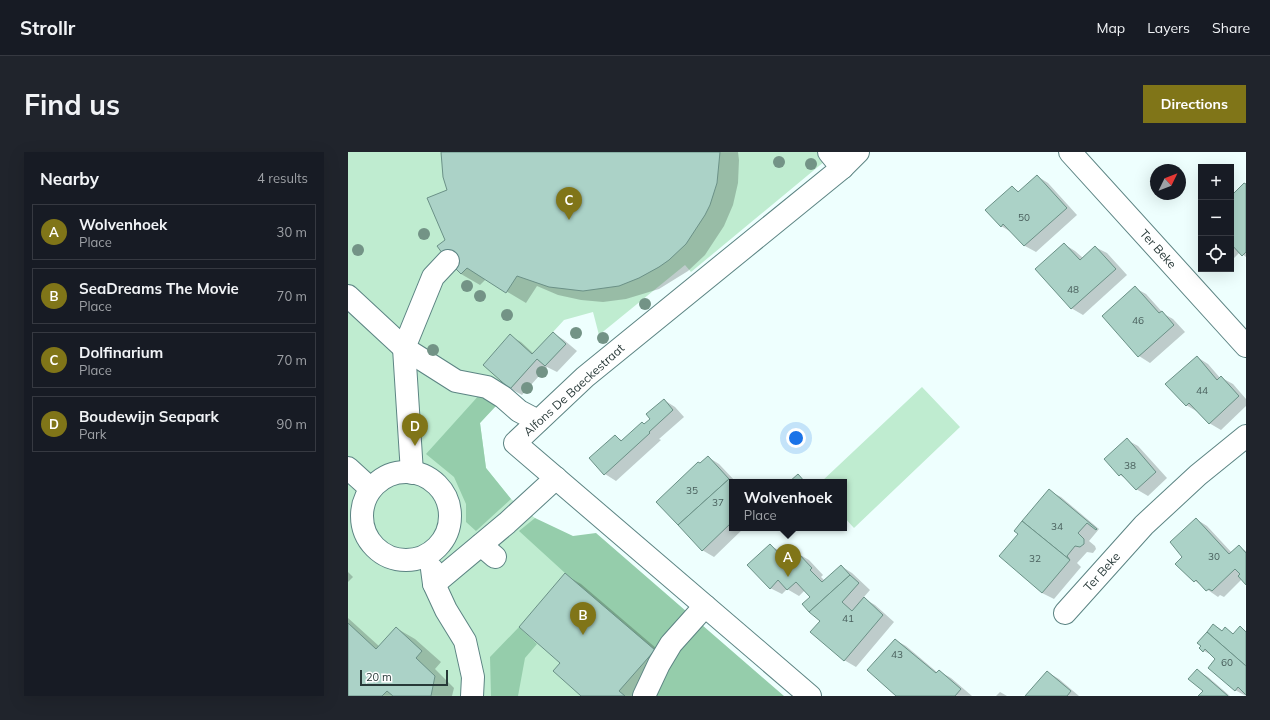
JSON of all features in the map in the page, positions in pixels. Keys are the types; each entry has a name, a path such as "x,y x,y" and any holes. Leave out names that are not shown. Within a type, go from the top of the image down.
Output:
{"street":[{"name":"Alfons De Baeckestraat","path":"810,696 515,443 585,377 836,160 858,152"},
{"name":"Ter Beke","path":"1070,152 1246,346"},
{"path":"412,473 404,348 434,278 448,261"},
{"path":"348,296 404,348 456,381 487,387 503,397 519,411 538,421"},
{"name":"Ter Beke","path":"1065,613 1144,525 1198,475 1246,436"},
{"path":"348,468 371,489"},
{"path":"396,473 412,473 426,478 438,487 447,500 450,515 447,530 441,544 429,554 415,560 400,560 385,555 373,546 355,517 371,489 382,479 396,473"},
{"path":"434,584 488,551 507,523 556,478"},
{"path":"429,554 434,584 446,610 465,641 473,677 472,696"},
{"path":"644,696 659,664 671,644 705,606"}],"green space":[{"path":"348,152 818,152 825,161 691,272 685,265 599,335 593,312 564,320 553,332 566,344 545,366 537,359 480,423 486,468 511,499 535,518 730,696 348,696"},
{"path":"922,387 960,427 854,528 847,520 847,479 824,479"},
{"path":"481,393 496,406 480,423 486,468 511,499 476,531 466,522 466,504 454,477 426,454"},
{"path":"535,518 573,536 596,533 784,696 653,696 669,664 519,531"},
{"path":"519,627 537,644 525,658 518,696 491,696 490,657"}],"building":[{"path":"441,152 720,152 717,183 705,215 686,244 659,267 639,278 619,286 583,291 549,287 517,276 506,293 467,268 461,274 448,261 437,246 445,240 427,198 447,190 443,177"},
{"path":"1037,175 1067,208 1024,246 1003,224 1001,227 985,210 1012,186 1018,192"},
{"path":"1244,183 1246,184 1246,252 1242,256 1234,247 1234,193"},
{"path":"1064,243 1080,260 1095,246 1116,269 1071,309 1035,269"},
{"path":"1135,286 1159,313 1162,311 1174,325 1138,357 1102,316"},
{"path":"553,332 566,344 545,366 537,359 510,389 483,365 510,334 532,354"},
{"path":"1197,356 1217,380 1221,376 1239,396 1209,424 1189,403 1186,406 1165,384"},
{"path":"664,399 673,410 604,475 589,458 615,435 621,441 642,422 644,424 650,419 646,414"},
{"path":"1127,438 1156,472 1136,490 1121,474 1119,476 1104,459"},
{"path":"708,456 729,479 678,525 656,502 698,462 700,463"},
{"path":"798,474 802,479 792,479"},
{"path":"729,479 729,525 702,551 678,525"},
{"path":"1049,489 1097,529 1096,530 1087,523 1078,533 1084,539 1084,544 1080,547 1075,546 1067,556 1070,560 1022,521"},
{"path":"1196,518 1229,554 1239,545 1246,553 1246,585 1238,576 1240,574 1235,569 1212,591 1209,589 1206,591 1196,580 1194,582 1175,564 1182,557 1170,542"},
{"path":"1022,521 1070,560 1042,593 999,556 1018,534 1014,531"},
{"path":"770,544 787,562 797,552 812,568 810,570 822,582 841,565 850,575 809,612 802,604 810,597 796,582 787,590 778,580 770,589 747,565"},
{"path":"565,573 655,650 619,691 625,696 581,696 553,671 560,663 519,627"},
{"path":"850,575 859,583 842,602 852,611 864,597 883,615 844,661 810,632 820,621 809,612"},
{"path":"348,623 376,649 396,627 422,651 416,658 435,676 431,696 393,696 387,691 382,696 348,696"},
{"path":"1213,624 1222,631 1225,627 1233,634 1240,626 1246,632 1246,666 1207,632"},
{"path":"1207,632 1246,666 1246,695 1238,687 1235,691 1208,668 1215,659 1205,649 1203,652 1199,648 1201,646 1197,643"},
{"path":"895,639 936,673 939,670 961,689 955,696 896,696 867,670"},
{"path":"1197,669 1228,696 1198,696 1203,691 1188,679"},
{"path":"1047,671 1071,691 1067,696 1025,696"}],"place":[{"name":"Dolfinarium","path":"569,220"},
{"name":"Boudewijn Seapark","path":"415,446"},
{"name":"Wolvenhoek","path":"788,577"},
{"name":"SeaDreams The Movie","path":"583,635"}]}
